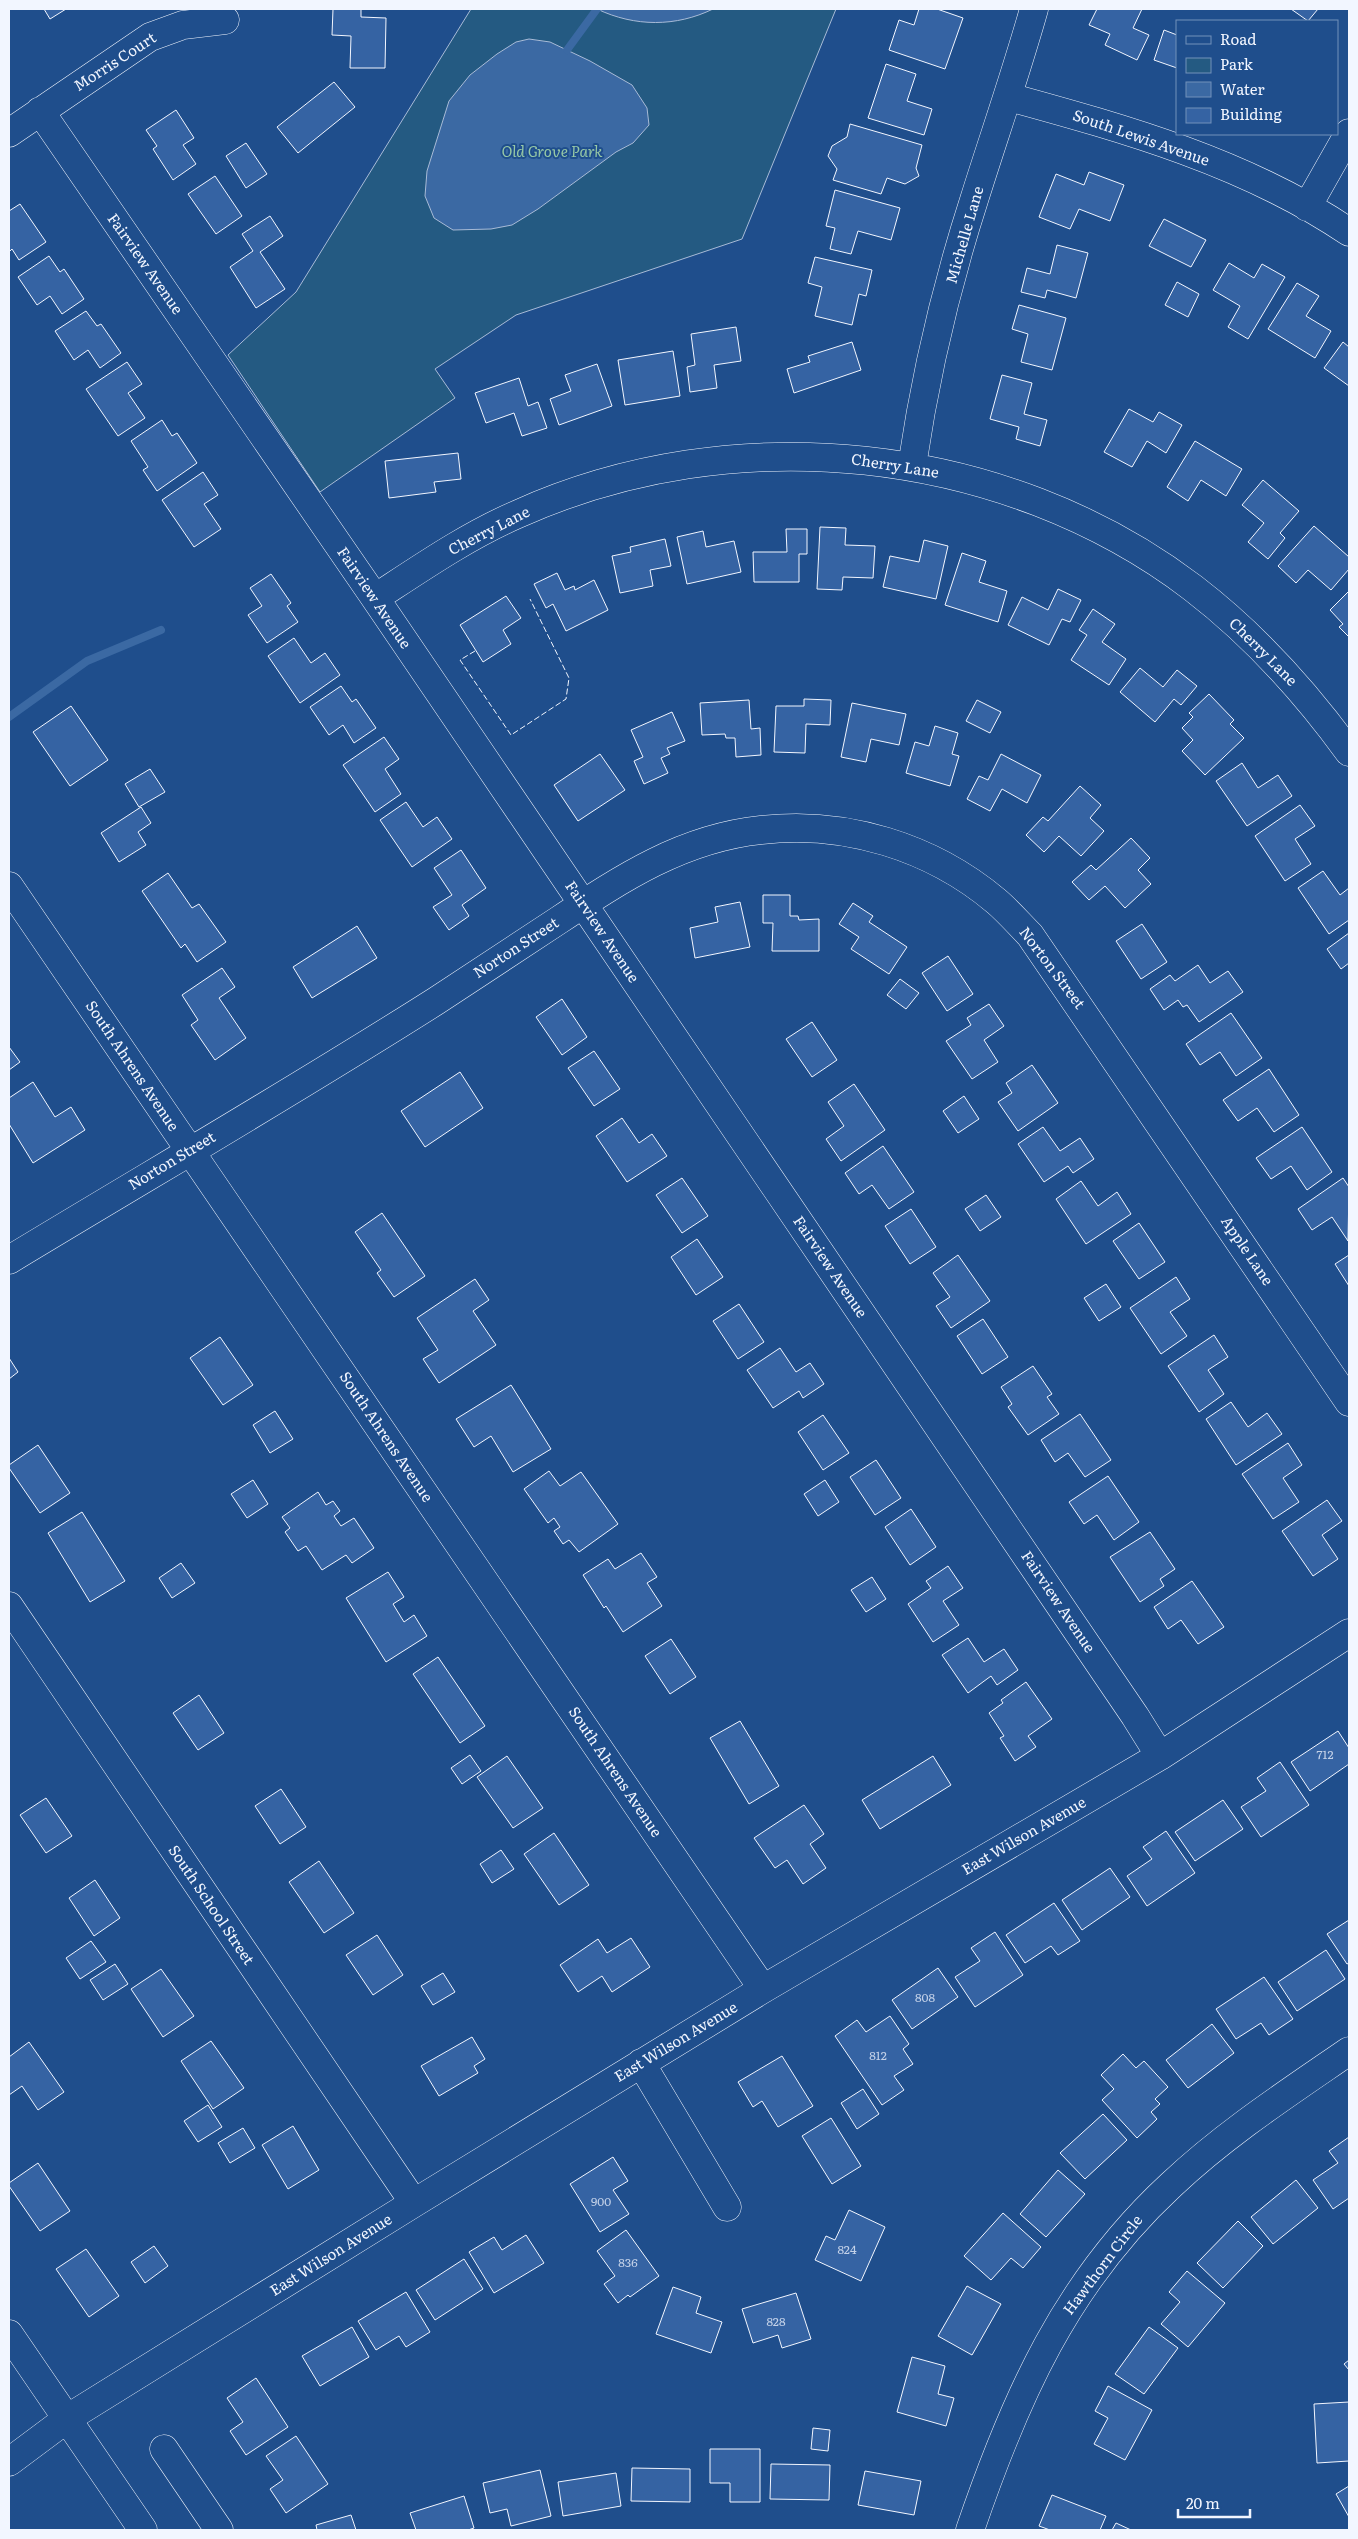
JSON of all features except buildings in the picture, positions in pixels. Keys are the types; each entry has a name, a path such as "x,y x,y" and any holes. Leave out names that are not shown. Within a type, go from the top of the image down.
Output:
{"street":[{"name":"Michelle Lane","path":"912,466 918,428 943,310 973,202 1009,97 1034,9"},
{"name":"Morris Court","path":"9,133 150,37 183,24 225,20"},
{"name":"South Lewis Avenue","path":"1009,97 1173,145 1235,171 1307,207 1349,232"},
{"name":"Fairview Avenue","path":"40,111 375,598 1135,1716 1160,1756"},
{"path":"1307,207 1349,133"},
{"name":"Cherry Lane","path":"375,598 468,539 519,513 578,491 638,475 748,457 804,456 864,459 912,466 978,482 1024,497 1115,539 1154,562 1192,587 1272,658 1316,706 1349,752"},
{"name":"Norton Street","path":"9,1260 435,1001 636,870 673,853 729,835 790,828 868,835 935,861 964,878 997,902 1030,935 1144,1100"},
{"name":"South Ahrens Avenue","path":"9,886 763,1989"},
{"name":"Apple Lane","path":"1144,1100 1349,1402"},
{"name":"South School Street","path":"9,1606 414,2203"},
{"name":"East Wilson Avenue","path":"9,2462 68,2418 414,2203 763,1989 1160,1756 1349,1633"},
{"name":"Hawthorn Circle","path":"970,2530 997,2450 1029,2377 1056,2328 1102,2261 1145,2210 1220,2142 1349,2052"},
{"path":"640,2064 727,2207"},
{"path":"9,2334 144,2530"},
{"path":"164,2449 219,2530"}],"green space":[{"name":"Old Grove Park","path":"471,9 836,9 742,239 516,315 435,369 455,398 320,492 228,355 296,292"}],"water":[{"path":"597,9 713,9 699,15 670,22 641,22 611,15"},
{"path":"529,39 550,42 590,61 632,85 647,108 649,125 633,143 616,152 538,209 512,225 491,229 453,230 434,218 425,196 427,171 449,101 470,75 497,54 516,42"}],"waterway":[{"path":"567,50 597,9"},
{"path":"9,717 87,661 161,630"}],"fence":[{"path":"475,651 460,660 511,735 566,699 569,678 530,599"}]}
